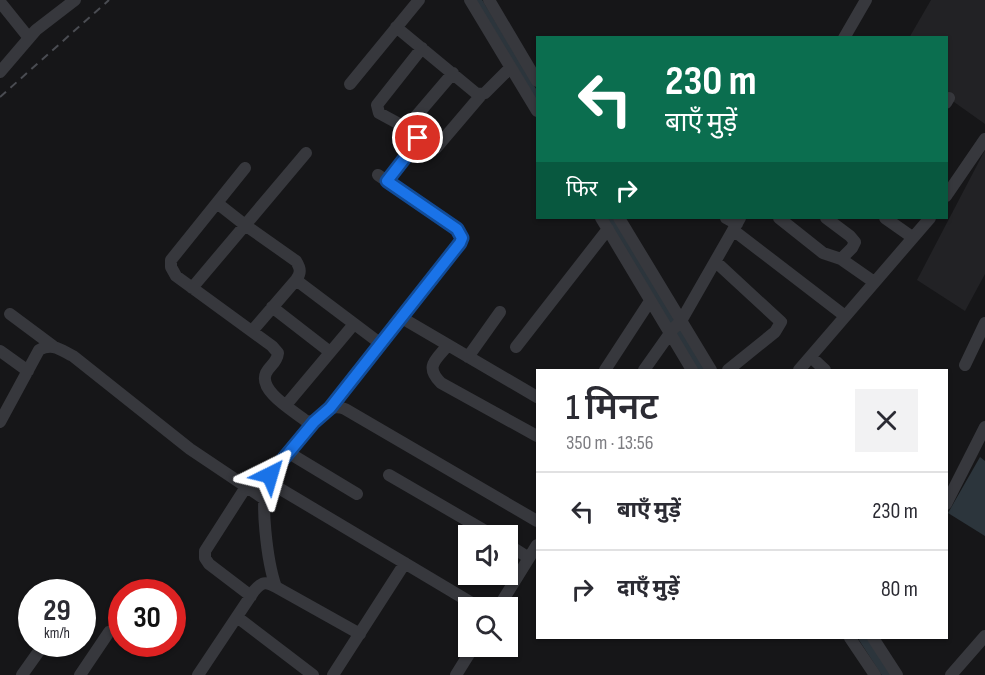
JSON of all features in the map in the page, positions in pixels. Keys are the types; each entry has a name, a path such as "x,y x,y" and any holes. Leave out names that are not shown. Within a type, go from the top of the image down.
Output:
{"street":[{"path":"0,72 36,30 75,0"},
{"path":"350,84 419,0"},
{"path":"470,0 536,109"},
{"path":"489,0 536,79"},
{"path":"845,36 866,0"},
{"path":"0,2 29,38"},
{"path":"396,27 477,94 482,94"},
{"path":"276,586 271,574 268,554 263,498 267,481 314,422 330,408 462,238 457,229 382,178 418,141 414,132 379,113 377,105 422,48"},
{"path":"436,148 482,94 510,68"},
{"path":"406,128 453,73"},
{"path":"948,193 985,139"},
{"path":"192,288 306,153"},
{"path":"245,168 171,260 171,267 176,276 272,346 278,353 277,361 266,373 264,382 268,390 306,421 314,422"},
{"path":"217,202 296,261 300,267 300,274 296,280 252,331"},
{"path":"602,219 650,301 676,327 710,369"},
{"path":"620,219 676,327 692,369"},
{"path":"780,219 823,253 841,259 874,282"},
{"path":"827,219 855,242 841,259"},
{"path":"886,219 912,237"},
{"path":"800,369 929,219"},
{"path":"645,369 676,327 716,262 734,222 845,316"},
{"path":"516,347 608,229"},
{"path":"716,262 781,322 775,332 729,369"},
{"path":"296,280 381,344"},
{"path":"607,369 650,301"},
{"path":"272,307 330,352"},
{"path":"468,357 500,312"},
{"path":"10,314 53,346 73,356 190,449 263,498"},
{"path":"402,318 536,396"},
{"path":"965,365 985,323"},
{"path":"286,405 354,324"},
{"path":"0,422 5,401 39,350 46,345 53,346"},
{"path":"448,345 434,362 431,369 433,375 441,383 536,435"},
{"path":"0,351 27,371"},
{"path":"811,357 824,369"},
{"path":"330,408 337,406 345,408 536,520"},
{"path":"948,500 985,427"},
{"path":"289,453 357,494"},
{"path":"389,476 475,525"},
{"path":"267,481 462,597"},
{"path":"246,487 205,551 205,558 208,564 251,596"},
{"path":"505,597 536,546"},
{"path":"518,551 528,558"},
{"path":"333,675 405,563"},
{"path":"198,675 261,583 267,582 276,586 360,634"},
{"path":"237,617 313,675"},
{"path":"80,675 108,633"},
{"path":"951,675 985,636"},
{"path":"851,639 872,674"},
{"path":"874,639 897,675"},
{"path":"22,675 35,657"},
{"path":"456,675 467,657"}],"shaded area":[{"path":"931,0 985,0 985,124 948,98 948,36 910,36"},
{"path":"985,150 985,274 965,311 917,280"},
{"path":"980,457 985,461 985,536 948,513"}],"waterway":[{"path":"477,0 536,97"},
{"path":"609,219 700,369"},
{"path":"864,639 887,675"}],"railway":[{"path":"0,97 109,0"}],"route":[{"path":"270,475 314,422 330,408 460,243 462,238 457,229 387,181 418,138"}]}
